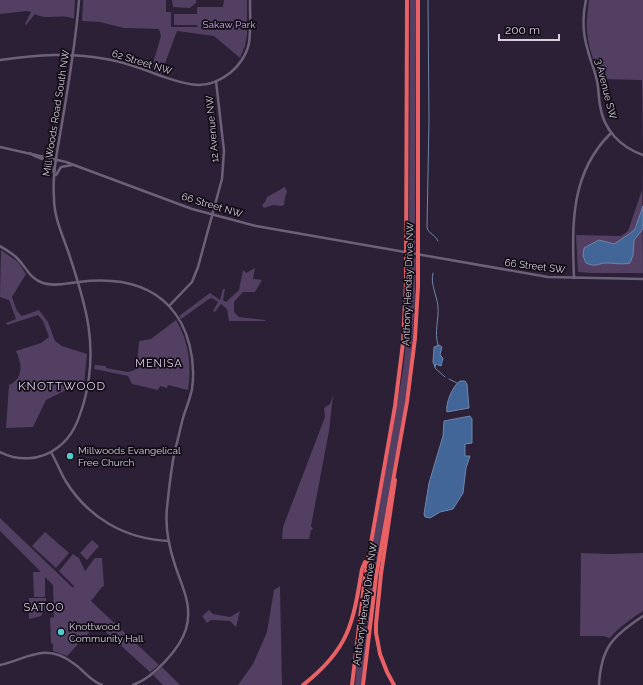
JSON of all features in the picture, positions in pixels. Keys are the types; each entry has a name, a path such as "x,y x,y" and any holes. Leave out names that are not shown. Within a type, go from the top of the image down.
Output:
{"highway":[{"name":"Anthony Henday Drive NW","path":"352,685 357,633 368,552 395,406 402,359 405,323 407,0"},
{"name":"Anthony Henday Drive NW","path":"363,685 376,577 412,373 417,306 418,0"},
{"path":"394,685 380,654 376,624 382,567 395,486 396,462"},
{"path":"303,685 325,666 345,640 352,619 362,569 368,552"}],"street":[{"name":"Mill Woods Road South NW","path":"51,452 64,443 73,430 82,408 88,381 91,356 90,330 84,303 56,218 54,198 56,159 73,55 80,0"},
{"name":"62 Street NW","path":"0,60 41,55 73,55 121,62 188,84 200,85 216,81 232,72 244,55 248,43 250,0"},
{"name":"3 Avenue SW","path":"586,0 584,18 585,39 597,79 601,113 611,133"},
{"name":"12 Avenue NW","path":"169,306 192,282 198,267 222,178 224,158 216,81"},
{"path":"574,278 573,219 578,190 593,157 611,133 628,148 643,155"},
{"name":"66 Street NW","path":"0,147 56,159 80,166 212,215 256,226 426,257"},
{"path":"30,153 34,156 45,159 50,163 54,177"},
{"path":"54,177 58,170 63,166 80,166"},
{"path":"0,246 17,258 30,275 40,282 52,285 78,282 115,281 132,284 152,293 169,306 184,328 189,344 193,366 192,389 171,470 167,510 169,541 175,566 187,596 189,612 188,621 184,636 169,656 147,678 133,685"},
{"name":"66 Street SW","path":"426,257 537,276 643,279"},
{"path":"0,452 24,458 36,458 51,452 76,496 91,512 108,524 124,532 169,541"},
{"path":"599,685 603,660 610,644 622,630 643,616"},
{"path":"0,665 36,653 54,654 70,660 91,679 102,685"}],"green space":[{"path":"0,0 75,0 74,19 69,17 44,17 35,14 26,25 25,24 31,12 27,11 0,14"},
{"name":"Sakaw Park","path":"83,0 166,0 166,12 171,12 171,27 197,27 197,25 174,25 174,14 197,14 197,7 223,7 224,0 247,0 247,34 245,46 240,58 214,36 177,31 161,74 151,70 161,36 159,29 124,28 100,22 82,21"},
{"path":"172,0 196,0 196,3 190,8 173,7"},
{"path":"410,0 416,0 415,252 409,251"},
{"path":"589,0 643,0 643,152 642,80 600,79 590,49 588,37 587,23"},
{"path":"642,158 643,273 578,272 576,235 621,236 628,231 642,190"},
{"path":"285,187 287,192 284,205 273,205 264,208 262,205 267,197"},
{"path":"1,250 18,262 26,274 12,297 17,311 22,316 39,310 48,322 55,341 62,346 87,354 84,384 78,384 46,400 33,427 6,428 9,385 17,379 19,375 20,361 16,351 41,343 49,337 43,321 38,315 7,325 6,323 16,319 9,300 0,297"},
{"path":"409,256 416,258 408,384 376,565 362,685 355,685 366,583 403,370 408,323"},
{"path":"255,268 253,279 262,280 255,292 243,292 234,302 234,312 239,317 266,320 265,321 229,321 227,309 221,304 215,312 213,311 218,302 212,298 181,319 179,316 210,293 220,300 223,289 225,289 223,300 226,302 239,290 243,270 246,273"},
{"path":"176,320 187,345 190,372 188,390 168,385 167,388 160,386 158,390 132,384 128,376 94,369 95,365 106,366 106,368 128,372 135,370 139,341 151,339"},
{"path":"333,395 329,431 311,526 313,529 311,530 309,539 282,539 283,527 325,417 324,408 330,404"},
{"path":"0,518 73,588 74,586 59,571 73,554 79,558 85,571 95,558 102,558 104,586 91,601 159,665 150,672 97,624 67,656 53,651 53,644 51,643 50,618 54,617 53,585 45,577 45,597 34,597 33,572 41,572 0,531"},
{"path":"45,532 69,553 56,568 32,546"},
{"path":"92,540 99,546 87,560 80,553"},
{"path":"581,553 643,553 643,611 621,627 610,638 603,636 580,636"},
{"path":"280,586 282,685 238,685 253,664 267,632 274,590"},
{"path":"29,598 46,598 46,608 41,616 29,619"},
{"path":"209,610 213,614 230,617 240,611 236,627 230,621 211,620 207,623 202,616"},
{"path":"162,667 180,685 163,685 153,675"}],"water":[{"path":"643,206 643,229 634,240 633,255 630,263 604,263 595,265 586,263 583,256 584,248 599,240 614,244 628,235 635,229"},
{"path":"439,345 442,347 440,355 443,358 441,366 436,364 435,367 433,362 434,347"},
{"path":"460,381 465,381 467,384 469,408 447,412 447,404 450,395 457,383"},
{"path":"470,416 472,419 472,443 465,444 465,456 470,456 466,468 463,493 453,509 440,512 430,518 425,517 424,514 429,483 443,436 444,421"}],"waterway":[{"path":"428,0 429,120 427,227 438,241"},
{"path":"433,273 432,281 438,307 436,335 438,345"},
{"path":"435,366 435,368 445,377"},
{"path":"449,379 457,383"}],"place":[{"name":"Millwoods Evangelical Free Church","path":"70,456"},
{"name":"Knottwood Community Hall","path":"61,632"}],"district":[{"name":"MENISA","path":"159,363"},
{"name":"KNOTTWOOD","path":"62,386"},
{"name":"SATOO","path":"44,607"}]}
